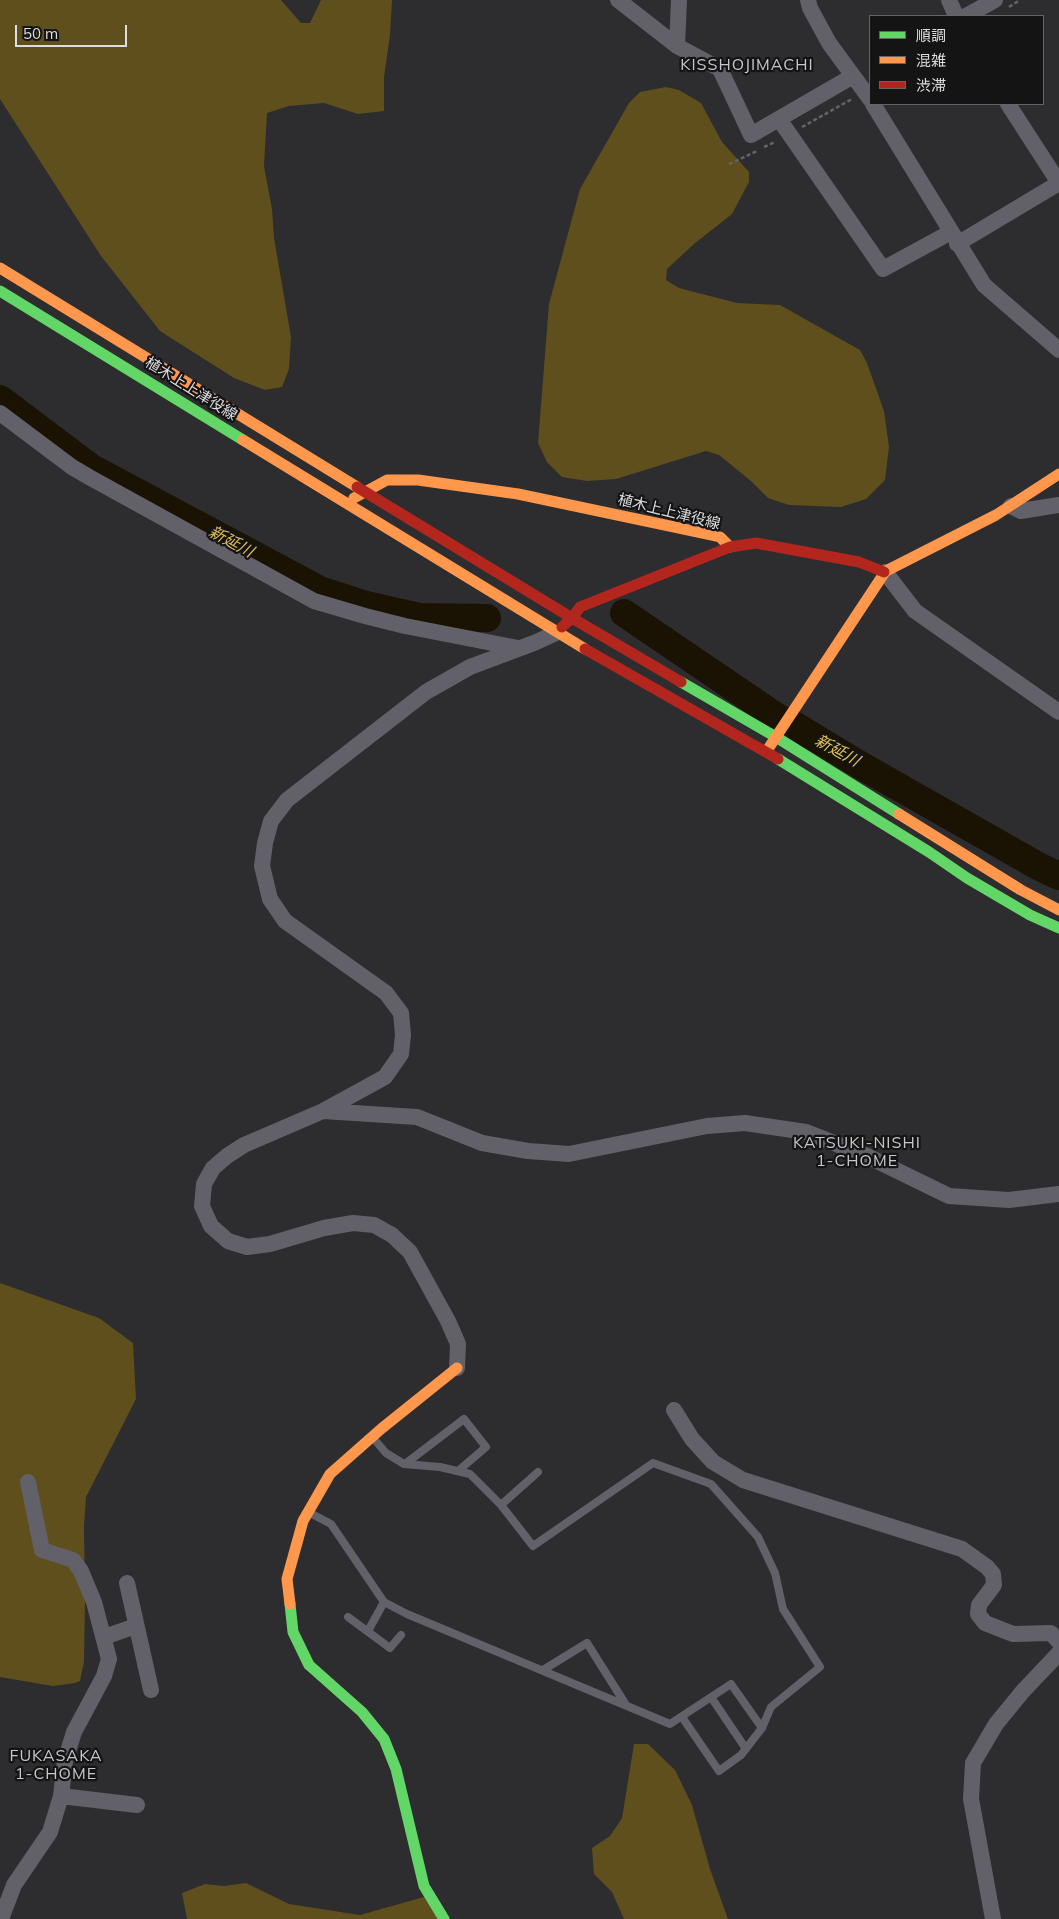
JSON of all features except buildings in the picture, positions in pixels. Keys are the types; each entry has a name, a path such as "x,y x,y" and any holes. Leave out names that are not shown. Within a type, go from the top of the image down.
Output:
{"street":[{"path":"618,0 677,46 720,70 751,135 853,76"},
{"path":"677,46 679,0"},
{"path":"808,0 810,8 829,43 869,98"},
{"path":"949,0 956,15"},
{"path":"968,15 995,0"},
{"path":"874,105 984,285 1059,350"},
{"path":"779,119 883,269 954,238 1059,183 1009,105"},
{"name":"植木上上津役線","path":"0,268 365,491"},
{"name":"植木上上津役線","path":"0,291 347,503 387,480 418,480 518,494 720,537 730,547 756,542 859,562 885,572"},
{"path":"0,413 89,478 314,601 405,626 518,648"},
{"path":"766,752 885,572 1011,506 1059,474"},
{"path":"347,503 556,633 766,752 929,852 967,878 1030,915 1056,926 1058,906 1021,890 776,737 572,618 365,491"},
{"path":"1011,506 1021,511 1059,505"},
{"path":"444,1919 424,1886 396,1769 384,1739 362,1712 309,1664 293,1632 287,1579 303,1521 330,1474 457,1368 458,1344 448,1321 410,1252 392,1235 374,1225 353,1223 324,1228 270,1244 247,1247 228,1241 211,1226 202,1206 204,1184 212,1168 227,1156 244,1146 323,1111 385,1077 401,1054 403,1035 401,1013 386,992 285,921 270,899 262,866 265,843 271,821 287,800 426,692 470,667 556,633 572,618 580,607 730,547"},
{"path":"885,572 915,611 1059,712"},
{"path":"323,1111 417,1117 482,1143 528,1151 569,1154 707,1126 745,1123 806,1132 867,1156 950,1196 1009,1200 1059,1194"},
{"path":"674,1410 692,1439 713,1462 742,1480 962,1550 987,1567 992,1574 994,1585 979,1605 978,1614 986,1623 1013,1634 1055,1638"},
{"path":"1,1919 14,1885 50,1832 61,1796 66,1761 74,1732 104,1676 109,1659 94,1602 81,1570 73,1560 42,1550 28,1482"},
{"path":"127,1582 151,1690"},
{"path":"104,1637 136,1626"},
{"path":"993,1919 970,1799 973,1763 996,1724 1023,1691 1059,1653"},
{"path":"61,1796 137,1805"}],"lane":[{"path":"405,1464 464,1419 486,1446 458,1471"},
{"path":"372,1437 386,1453 405,1464 440,1467 470,1474 501,1505 533,1546 653,1463 711,1484 758,1537 775,1573 783,1610 820,1667 771,1708 762,1728 746,1749 719,1771 682,1716"},
{"path":"501,1505 538,1472"},
{"path":"308,1513 331,1524 384,1602 407,1614 670,1724 732,1684 762,1728"},
{"path":"368,1631 384,1602"},
{"path":"348,1617 390,1648 401,1635"},
{"path":"542,1670 587,1643 626,1706"},
{"path":"711,1697 746,1749"}],"shaded area":[{"path":"0,0 281,0 301,23 310,23 321,0 392,0 390,35 384,77 384,111 358,114 324,103 289,106 267,113 264,166 291,337 289,369 282,387 265,390 234,378 160,331 101,256 0,99"},
{"path":"666,87 679,90 701,103 722,142 749,172 749,182 732,214 694,244 667,269 666,280 679,288 737,303 780,305 860,350 867,363 884,411 889,447 885,480 866,499 841,507 789,505 768,498 751,481 719,455 706,451 616,479 587,481 562,477 547,462 538,443 549,304 580,189 629,103 640,92"},
{"path":"0,1283 99,1318 133,1343 136,1399 86,1497 84,1527 84,1662 80,1681 75,1683 53,1686 0,1677"},
{"path":"634,1744 648,1744 675,1770 692,1805 710,1869 728,1919 624,1919 612,1892 594,1874 592,1848 610,1836 622,1818"},
{"path":"246,1883 289,1904 360,1915 431,1895 437,1919 187,1919 182,1893 205,1884 224,1886"}],"waterway":[{"name":"新延川","path":"0,399 90,467 320,590 366,605 419,617 487,618"},
{"name":"新延川","path":"624,613 780,719 789,722 860,765 1059,876"}],"traffic: fast":[{"path":"0,291 243,440"},
{"path":"681,682 776,737 899,814"},
{"path":"778,759 929,852 967,878 1030,915 1059,928"},
{"path":"290,1604 293,1632 309,1665 362,1712 384,1739 396,1769 424,1886 444,1919"}],"traffic: slow":[{"path":"0,268 357,487"},
{"path":"243,440 585,649"},
{"path":"884,572 996,515 1059,474"},
{"path":"354,498 387,480 418,480 518,494 679,528 720,537 730,547"},
{"path":"768,749 885,572"},
{"path":"899,814 1021,890 1059,910"},
{"path":"290,1604 287,1579 303,1521 330,1474 381,1429 457,1368"}],"traffic: jam":[{"path":"357,487 681,682"},
{"path":"562,627 580,607 730,547 756,543 859,562 884,572"},
{"path":"585,649 778,759"}],"district":[{"name":"KISSHOJIMACHI","path":"747,65"},
{"name":"KATSUKI-NISHI 1-CHOME","path":"857,1152"},
{"name":"FUKASAKA 1-CHOME","path":"56,1765"}]}
